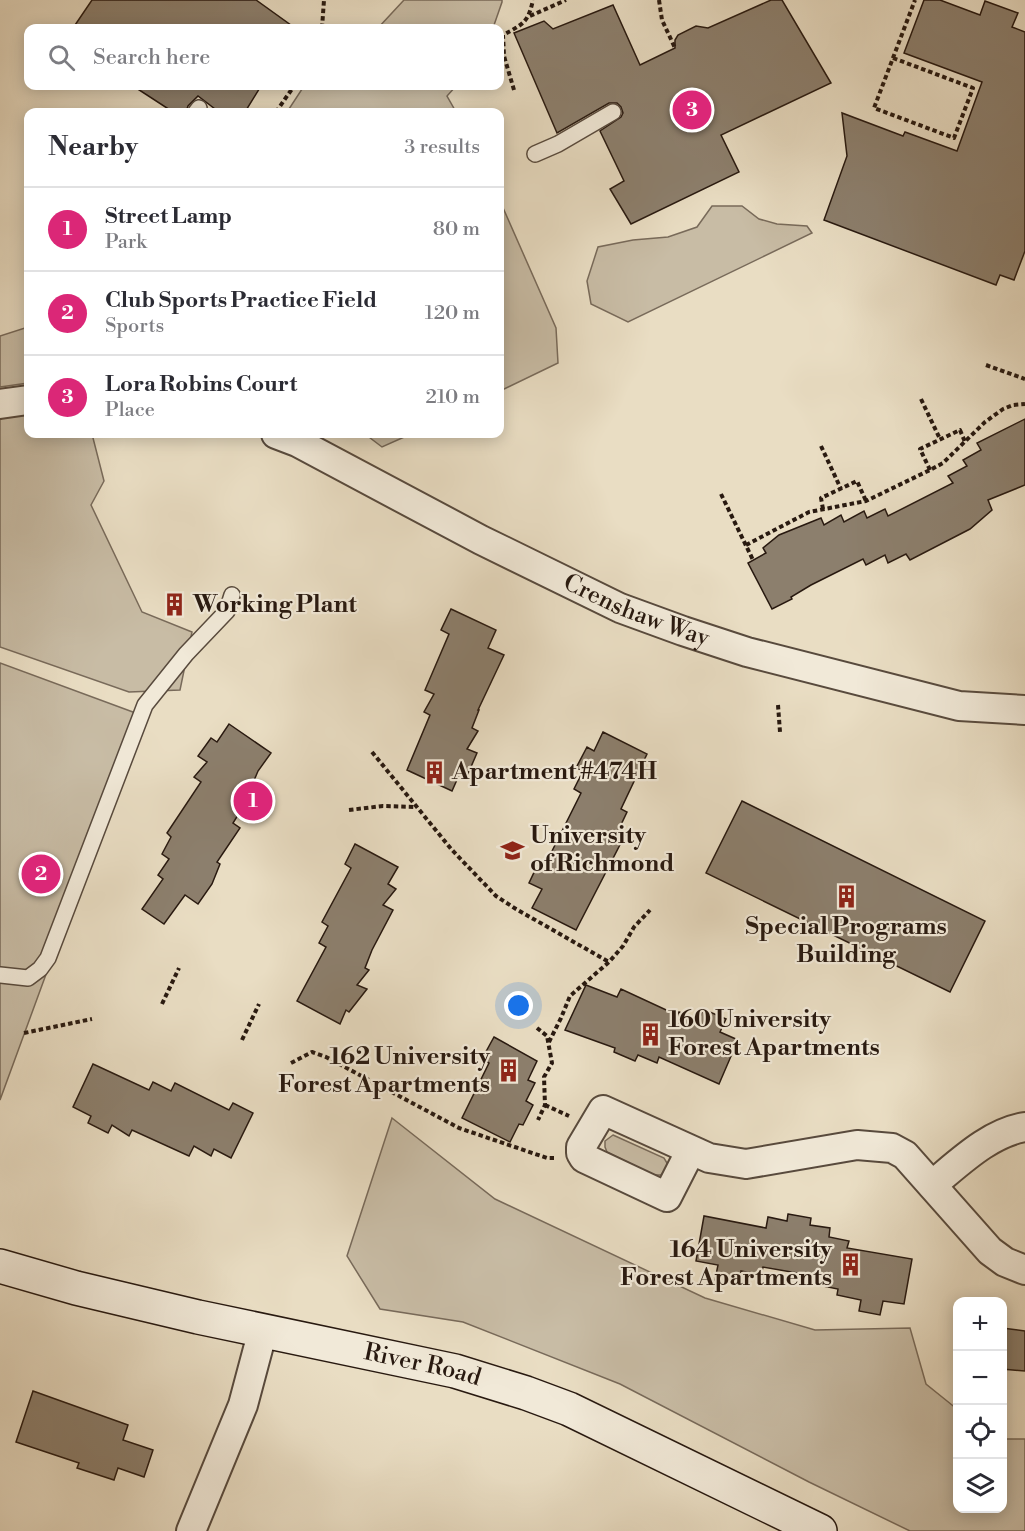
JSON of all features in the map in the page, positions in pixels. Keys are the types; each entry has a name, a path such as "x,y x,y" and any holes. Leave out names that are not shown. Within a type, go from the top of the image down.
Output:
{"main road":[{"name":"River Road","path":"0,1266 76,1288 455,1371 526,1393 568,1409 820,1531"}],"street":[{"path":"0,404 24,401"},
{"name":"Crenshaw Way","path":"286,438 481,540 620,608 747,652 959,706 1025,710"},
{"path":"932,1185 978,1148 998,1136 1025,1127"},
{"path":"691,1150 709,1158 746,1164 858,1145 881,1145 892,1148 905,1155 990,1251 1005,1262 1025,1270"},
{"path":"191,1531 243,1405 263,1330"}],"lane":[{"path":"535,154 558,144 613,112"},
{"path":"0,975 28,978 40,969 48,958 146,705 186,654 227,611 232,595"}],"path":[{"path":"322,24 324,0"},
{"path":"504,34 524,24 530,16 533,0"},
{"path":"530,16 566,0"},
{"path":"659,0 662,20 675,48"},
{"path":"893,58 973,88 954,138 874,108 915,0"},
{"path":"504,56 514,90"},
{"path":"279,108 291,90"},
{"path":"986,365 1025,379"},
{"path":"921,399 940,440"},
{"path":"746,545 809,512 866,501 930,470 943,463 985,422 1003,409 1025,404"},
{"path":"930,470 920,449 960,430 965,442"},
{"path":"821,446 841,489"},
{"path":"823,509 821,498 857,481 866,501"},
{"path":"722,494 753,560"},
{"path":"778,705 780,732"},
{"path":"372,752 452,850 496,896 609,962"},
{"path":"350,810 383,806 416,807"},
{"path":"549,1042 570,996 609,962 623,946 634,927 650,910"},
{"path":"162,1004 179,968"},
{"path":"242,1040 259,1004"},
{"path":"24,1033 92,1019"},
{"path":"537,1028 547,1036 552,1063 544,1077 545,1105 538,1120"},
{"path":"291,1063 312,1052 459,1128 548,1158 560,1158"},
{"path":"545,1105 553,1108"}],"shaded area":[{"path":"404,0 502,0 494,24 382,24"},
{"path":"301,90 452,90 447,96 454,108 290,108"},
{"path":"712,206 742,206 759,219 777,224 807,226 812,233 628,322 591,304 587,281 598,247 633,240 668,237 697,227"},
{"path":"504,210 556,328 558,363 504,389"},
{"path":"24,328 24,384 0,387 0,336"},
{"path":"24,414 24,438 93,438 104,481 91,505 142,612 192,632 180,690 129,692 0,647 0,417"},
{"path":"370,438 402,438 382,447"},
{"path":"0,663 141,715 0,1100"},
{"path":"392,1118 495,1199 705,1298 815,1330 910,1328 926,1384 953,1406 953,1513 1007,1513 1007,1439 1025,1439 1025,1531 910,1531 809,1482 620,1384 463,1322 380,1309 347,1256"},
{"path":"613,1135 664,1158 667,1163 666,1170 661,1175 653,1175 607,1152 605,1141"}],"building":[{"path":"92,0 256,0 289,24 76,24"},
{"path":"771,0 782,0 831,83 721,135 739,172 631,224 610,189 624,181 600,131 621,117 623,113 621,107 617,103 609,103 557,133 514,33 544,21 553,29 613,5 640,65 675,48 678,35 696,26 708,28"},
{"path":"924,0 940,0 980,15 985,1 1018,13 1012,27 1025,32 1025,251 1014,280 1000,275 996,285 824,220 847,156 842,113 903,136 905,132 957,151 982,82 904,53"},
{"path":"139,90 259,90 247,108 214,108 198,96 187,108 167,108"},
{"path":"1025,419 1025,485 988,500 992,510 970,529 910,560 906,554 888,563 885,555 866,565 863,559 811,585 791,597 792,599 772,609 748,563 766,553 763,548 779,535 821,518 824,525 841,515 844,522 864,511 867,518 885,509 888,516 953,483 948,476 967,466 963,460 981,450 977,443"},
{"path":"451,609 496,630 488,648 504,655 472,728 478,731 467,749 477,753 467,776 460,773 452,791 407,770 430,715 424,712 434,694 425,690 449,634 441,630"},
{"path":"229,724 271,753 258,771 243,807 233,823 240,828 217,862 220,864 212,884 198,904 185,895 164,924 142,909 163,879 158,875 169,859 162,854 171,837 167,833 201,782 194,777 207,762 198,756 211,738 217,742"},
{"path":"603,732 647,754 621,809 627,812 618,831 625,835 576,930 532,908 542,889 529,883 540,860 546,863 581,793 574,789 583,771 576,768 587,747 594,751"},
{"name":"Special Programs Building","path":"742,801 985,921 950,992 706,873"},
{"path":"355,844 398,867 388,884 396,889 383,905 393,910 372,950 365,968 369,970 357,985 367,989 349,1012 346,1010 340,1024 297,1001 326,947 319,943 328,926 322,922 351,868 345,864"},
{"name":"160 University Forest Apartments","path":"586,985 617,997 621,989 677,1015 679,1012 699,1020 703,1009 726,1019 720,1032 738,1040 719,1084 659,1057 657,1063 638,1055 635,1061 614,1052 615,1048 565,1030"},
{"name":"162 University Forest Apartments","path":"494,1037 537,1061 528,1080 535,1083 526,1101 533,1105 523,1125 519,1124 510,1142 462,1118 489,1063 482,1059"},
{"path":"93,1064 149,1090 153,1082 171,1091 175,1083 229,1110 233,1103 253,1113 231,1158 214,1149 211,1156 194,1146 189,1156 132,1130 129,1136 112,1125 108,1133 88,1123 91,1116 73,1107"},
{"name":"164 University Forest Apartments","path":"788,1214 811,1218 810,1225 830,1228 829,1237 849,1241 847,1248 912,1259 904,1304 883,1301 880,1315 859,1311 861,1300 837,1295 838,1289 818,1285 820,1277 763,1267 761,1275 741,1271 739,1284 715,1280 718,1265 696,1261 704,1216 766,1228 768,1217 787,1221"},
{"path":"1007,1329 1025,1331 1025,1371 1007,1369"},
{"path":"33,1391 128,1425 123,1440 153,1450 144,1477 118,1468 114,1480 77,1468 79,1463 16,1442"}],"place":[{"name":"Lora Robins Court","path":"692,110"},
{"name":"Working Plant","path":"175,605"},
{"name":"Apartment #474H","path":"434,772"},
{"name":"Street Lamp","path":"253,801"},
{"name":"University of Richmond","path":"512,850"},
{"name":"Club Sports Practice Field","path":"41,874"},
{"name":"Special Programs Building","path":"846,897"},
{"name":"160 University Forest Apartments","path":"650,1034"},
{"name":"162 University Forest Apartments","path":"508,1071"},
{"name":"164 University Forest Apartments","path":"850,1264"}]}
